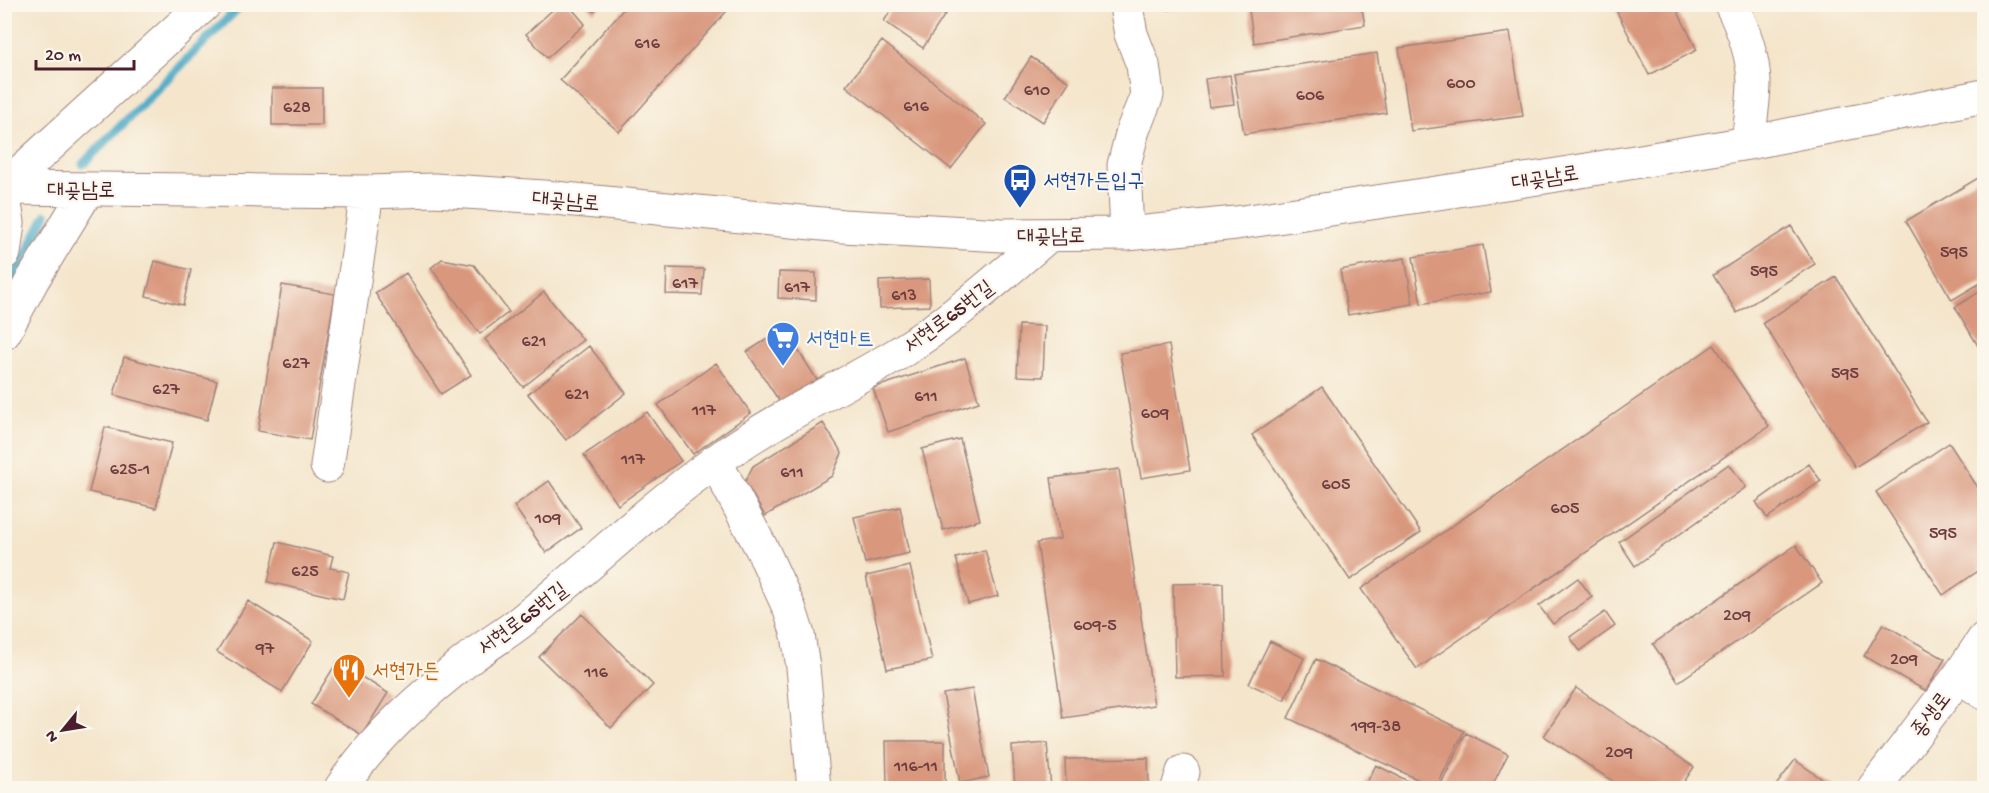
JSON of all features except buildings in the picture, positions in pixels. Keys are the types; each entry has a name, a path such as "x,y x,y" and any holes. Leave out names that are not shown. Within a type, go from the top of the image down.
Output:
{"street":[{"name":"대곶남로","path":"4,188 205,4"},
{"path":"1127,234 1124,165 1133,130 1147,95 1143,65 1131,34 1127,12 1129,4"},
{"path":"1731,4 1738,17 1749,51 1754,81 1748,143"},
{"name":"대곶남로","path":"4,188 366,192 434,190 544,197 843,226 1002,235 1127,234 1236,223 1545,177 1748,143 1984,96"},
{"path":"4,333 33,279 88,189"},
{"path":"327,466 366,192"},
{"path":"4,197 8,223 4,253"},
{"name":"서현로65번길","path":"341,789 385,732 429,692 472,656 520,622 575,578 618,539 715,461 760,432 895,356 930,333 1049,235"},
{"path":"715,461 764,551 790,610 798,635 814,789"},
{"name":"종생로","path":"1874,789 1972,684 1984,639"}],"waterway":[{"path":"83,164 242,4"},
{"path":"4,296 46,215"}],"place":[{"name":"서현가든입구","path":"1020,209"},
{"name":"서현마트","path":"783,367"},
{"name":"서현가든","path":"349,699"}]}
